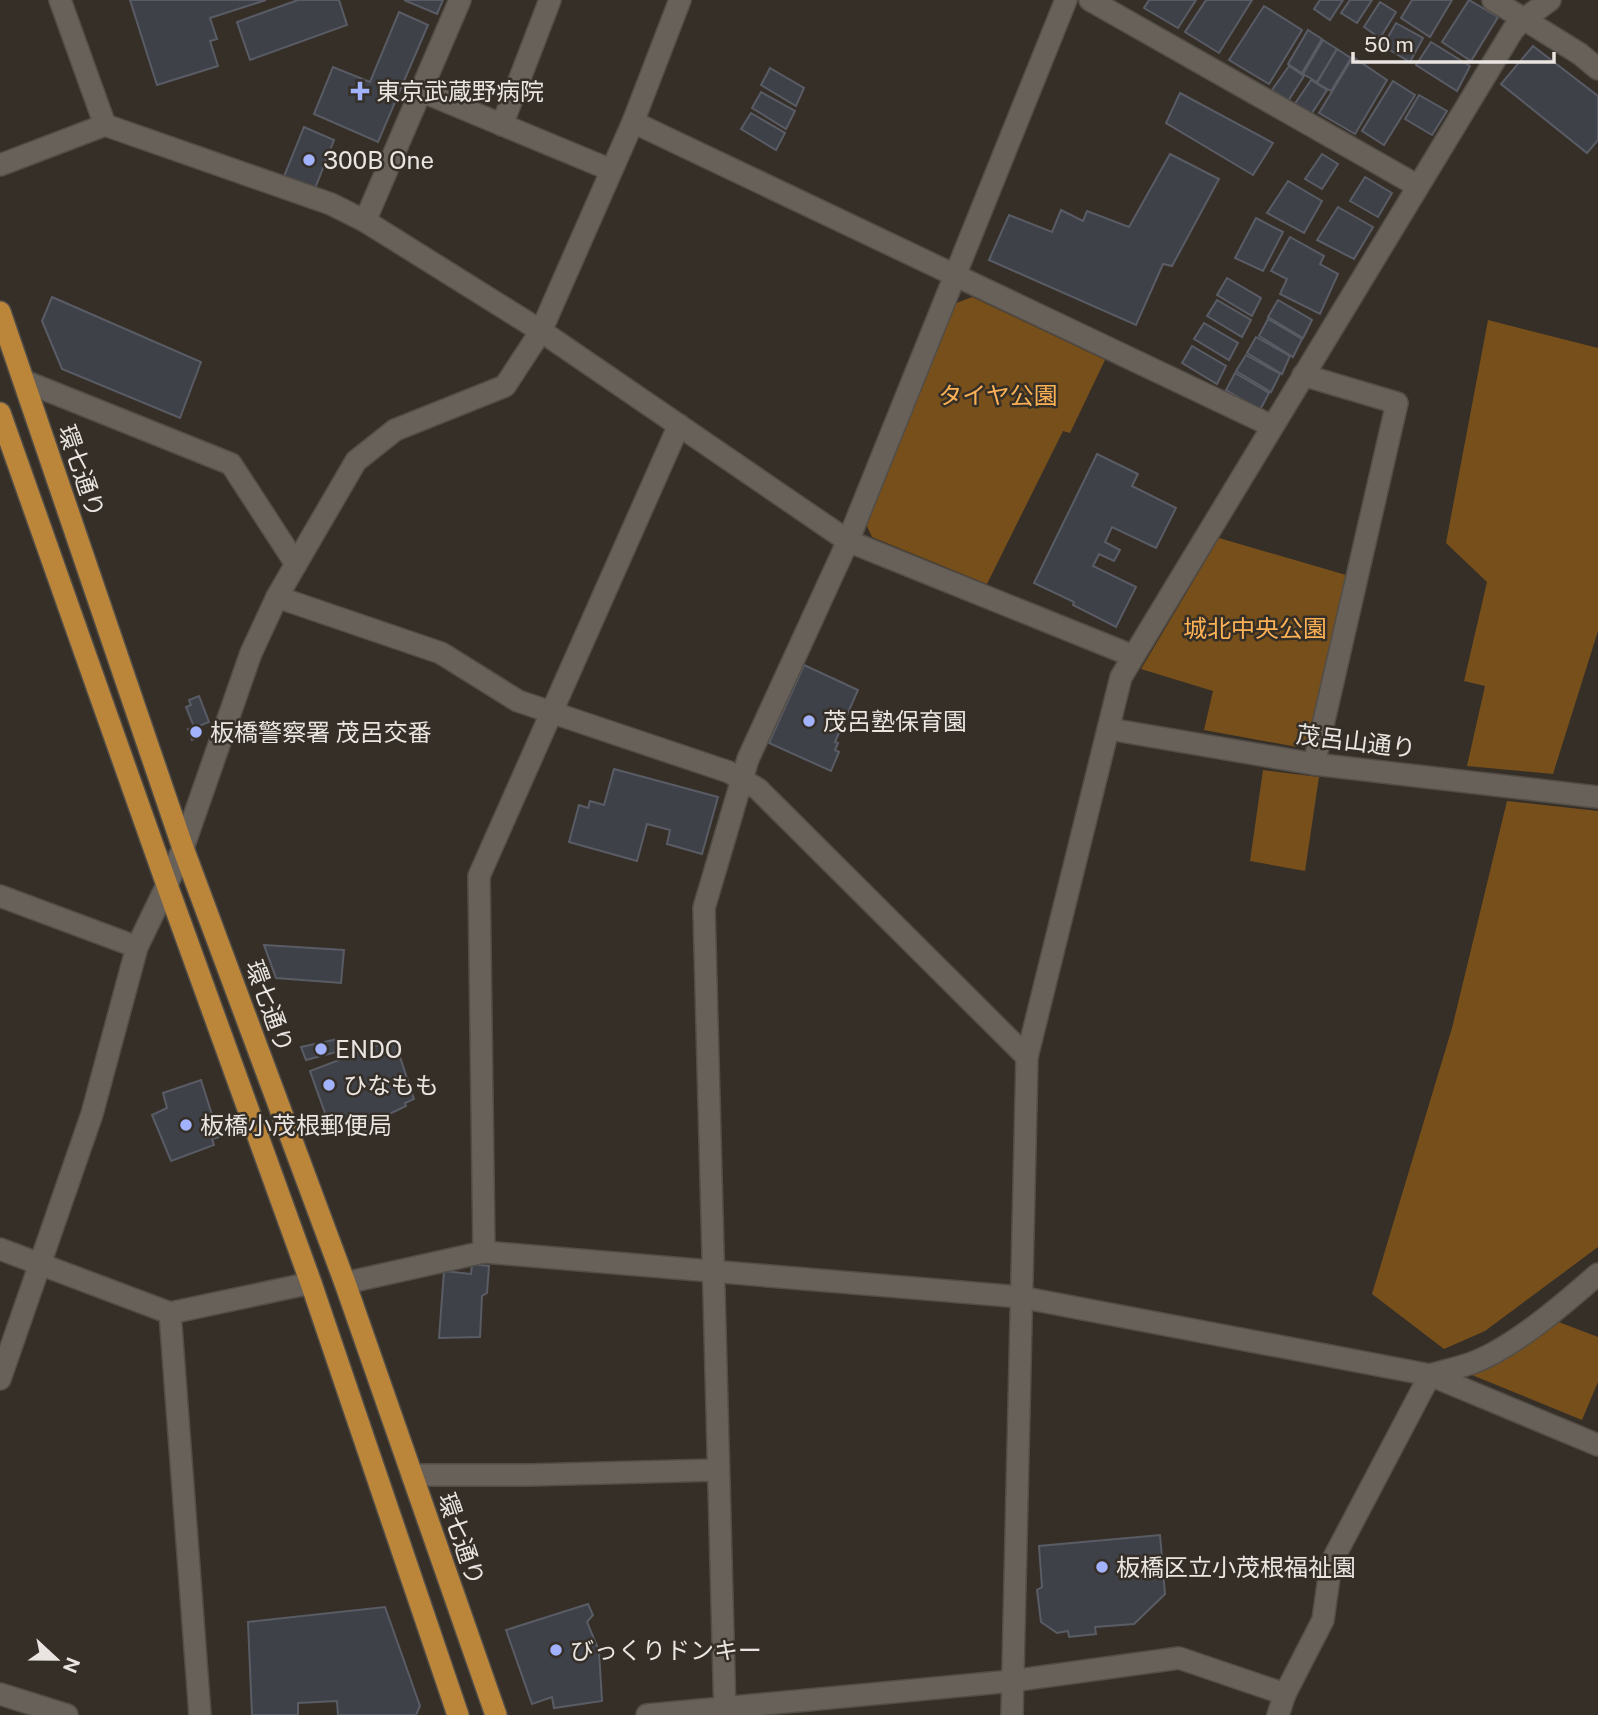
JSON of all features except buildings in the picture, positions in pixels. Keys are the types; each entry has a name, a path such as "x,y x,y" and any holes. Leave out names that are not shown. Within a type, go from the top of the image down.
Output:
{"main road":[{"name":"環七通り","path":"0,312 183,848 345,1283 496,1715"},
{"path":"0,413 167,885 312,1283 458,1715"}],"street":[{"path":"60,0 105,125"},
{"path":"365,221 460,0"},
{"path":"502,125 550,0"},
{"path":"0,1379 92,1114 137,947 183,848 241,679 277,597 356,461 395,430 505,386 541,331 633,121 680,0"},
{"path":"724,1712 704,908 741,778 848,541 1066,0"},
{"path":"1090,0 1115,6 1418,186"},
{"path":"1493,0 1580,54 1598,69"},
{"path":"1012,1715 1027,1057 1121,677 1513,30 1550,0"},
{"path":"421,91 611,170"},
{"path":"633,121 1272,426"},
{"path":"0,165 105,125 331,204 365,221 541,331 848,541 1133,656"},
{"path":"1303,375 1398,403 1314,764"},
{"path":"24,381 231,464 296,564"},
{"path":"484,1252 480,876 679,425"},
{"path":"277,597 441,653 518,701 741,778 758,789 1027,1057"},
{"name":"茂呂山通り","path":"1108,729 1314,764 1598,797"},
{"path":"0,896 137,947"},
{"path":"0,1249 170,1314 312,1283"},
{"path":"345,1283 484,1252 1020,1297 1430,1375 1598,1445"},
{"path":"1278,1715 1285,1694 1323,1620 1331,1563 1430,1375 1474,1363 1502,1347 1560,1306 1598,1274"},
{"path":"170,1314 200,1715"},
{"path":"412,1475 717,1470"},
{"path":"647,1715 724,1712 1012,1681 1179,1658 1285,1694"},
{"path":"0,1694 67,1715"}],"green space":[{"name":"タイヤ公園","path":"972,297 1105,360 1070,433 1063,431 987,584 872,537 866,524 954,304"},
{"path":"1488,320 1598,348 1598,631 1553,774 1467,766 1485,686 1464,681 1487,582 1446,543"},
{"name":"城北中央公園","path":"1219,538 1346,575 1311,735 1297,747 1204,730 1213,691 1141,669"},
{"path":"1263,770 1319,777 1305,871 1250,861"},
{"path":"1507,801 1598,811 1598,1247 1485,1331 1444,1349 1372,1294 1452,1028"},
{"path":"1556,1321 1598,1337 1598,1382 1582,1420 1472,1375"}],"place":[{"name":"東京武蔵野病院","path":"360,91"},
{"name":"300B One","path":"309,160"},
{"name":"茂呂塾保育園","path":"809,721"},
{"name":"板橋警察署 茂呂交番","path":"196,732"},
{"name":"ENDO","path":"321,1049"},
{"name":"ひなもも","path":"329,1085"},
{"name":"板橋小茂根郵便局","path":"186,1125"},
{"name":"板橋区立小茂根福祉園","path":"1102,1567"},
{"name":"びっくりドンキー","path":"556,1650"}]}
